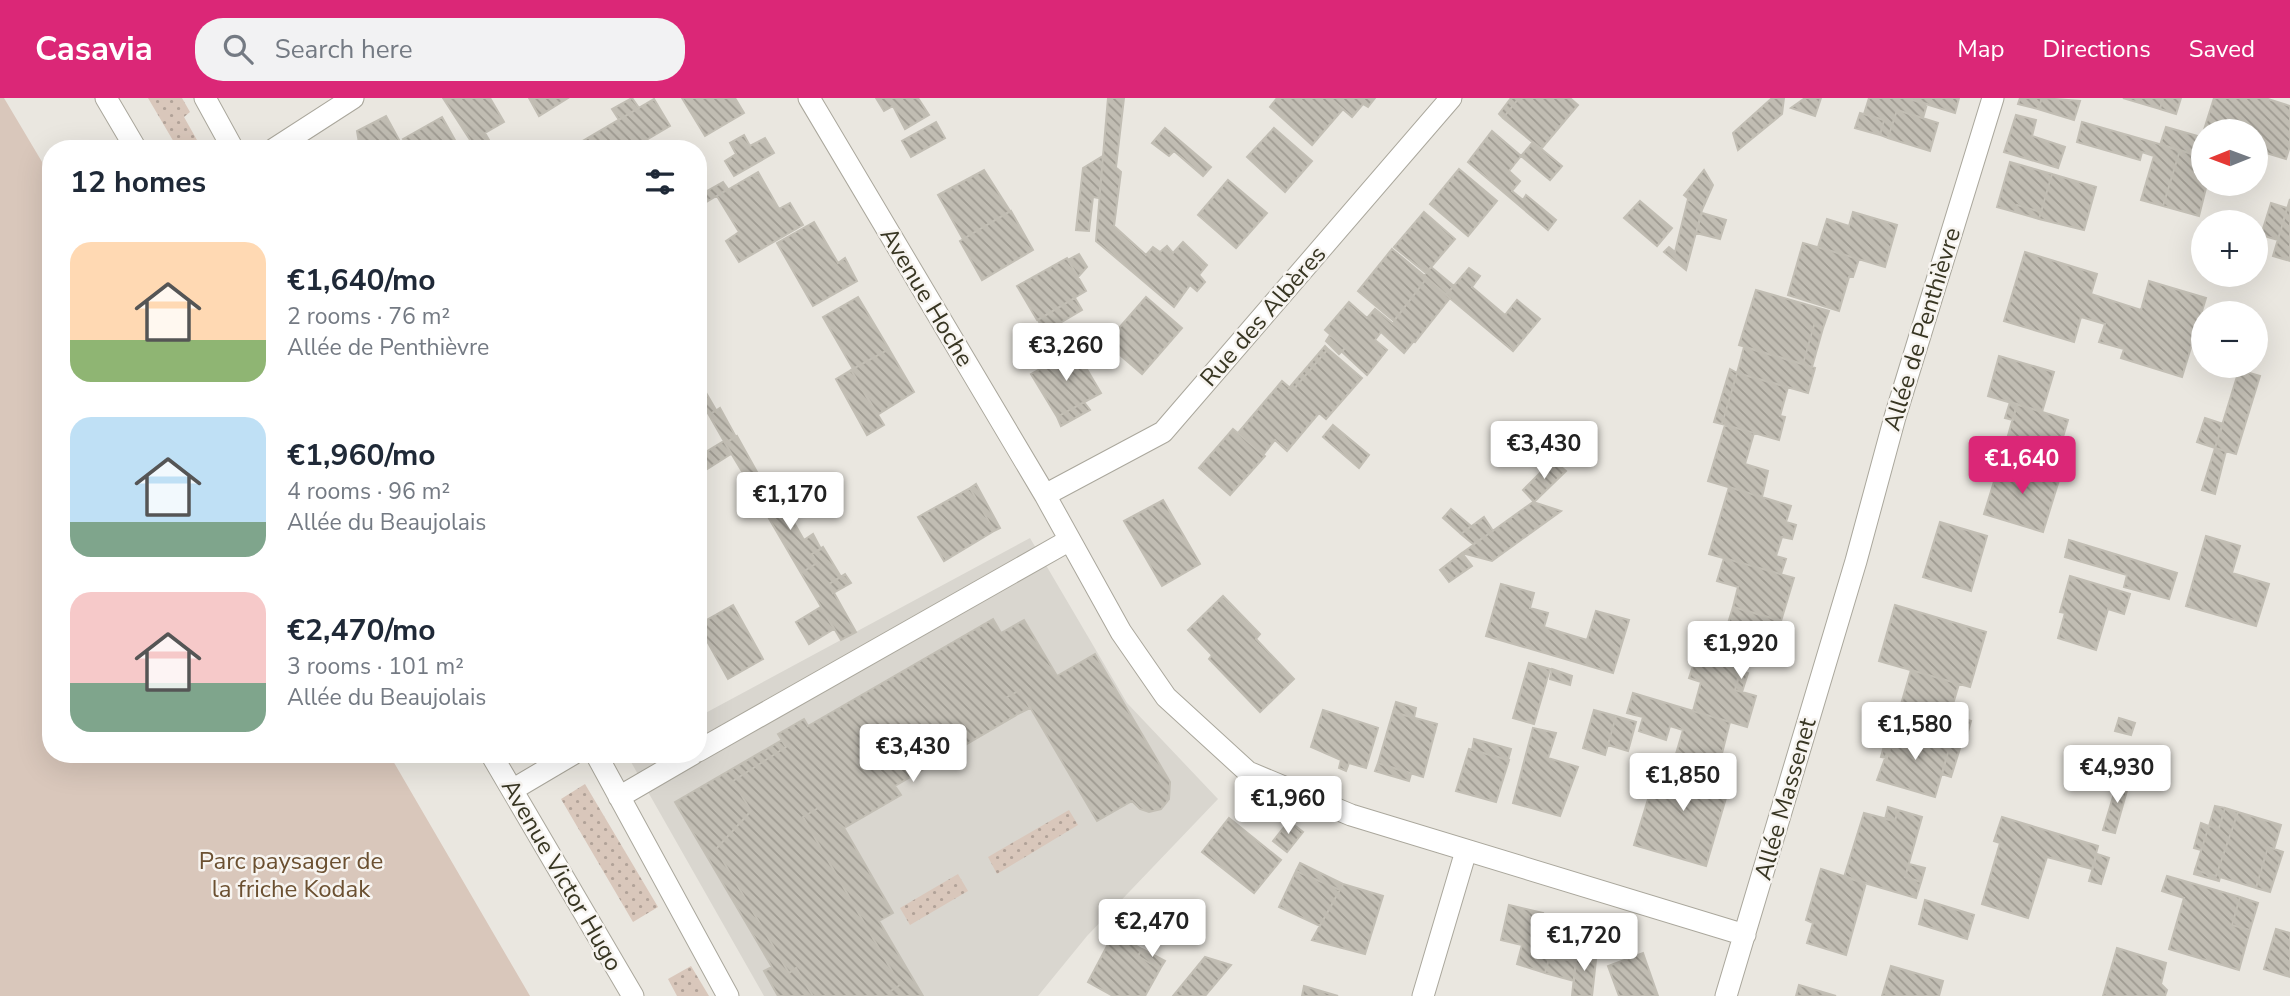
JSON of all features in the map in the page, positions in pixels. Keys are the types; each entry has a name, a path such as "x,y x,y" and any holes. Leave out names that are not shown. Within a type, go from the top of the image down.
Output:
{"street":[{"path":"106,98 131,140"},
{"path":"205,98 228,140"},
{"name":"Avenue Hoche","path":"808,98 1045,495 1068,541 1121,632 1166,697 1248,772 1350,815 1745,935"},
{"name":"Rue des Albères","path":"1045,495 1163,432 1451,98"},
{"name":"Allée de Penthièvre","path":"1856,561 1895,417 1993,98"},
{"path":"288,140 351,99"},
{"path":"707,746 1068,541"},
{"name":"Allée Massenet","path":"1726,996 1856,561"},
{"name":"Avenue Victor Hugo","path":"496,763 633,996"},
{"path":"512,790 558,763"},
{"path":"601,763 728,996"},
{"path":"619,797 678,763"},
{"path":"1423,996 1466,851"}],"shaded area":[{"path":"1030,538 1127,703 1218,799 1087,936 1038,996 764,996 632,763 707,763 707,712"}],"green space":[{"name":"Parc paysager de la friche Kodak","path":"0,98 4,98 42,162 42,763 394,763 530,996 0,996"},
{"path":"148,98 182,98 190,112 184,117 197,140 173,140"},
{"path":"585,784 658,907 633,922 561,799"},
{"path":"1069,810 1078,825 997,874 988,857"},
{"path":"958,874 968,891 910,925 900,908"},
{"path":"691,966 709,996 677,996 668,979"}],"building":[{"path":"443,98 490,98 504,122 485,133 489,140 470,140"},
{"path":"529,98 568,98 539,116"},
{"path":"632,98 639,108 619,120 612,109"},
{"path":"682,98 735,98 744,113 705,136"},
{"path":"876,98 918,98 929,115 905,129 893,106 884,111"},
{"path":"1108,98 1124,98 1116,167 1103,156"},
{"path":"1277,98 1330,98 1343,109 1312,145 1270,107"},
{"path":"1330,98 1375,98 1368,107 1363,104 1352,117"},
{"path":"1511,98 1519,98 1503,118 1499,114"},
{"path":"1519,98 1570,98 1578,105 1541,149 1503,118"},
{"path":"1772,98 1784,98 1782,114 1738,150 1733,133"},
{"path":"1805,98 1821,98 1815,116 1791,108"},
{"path":"1869,98 1906,98 1927,104 1923,118 1897,110 1888,138 1880,135 1884,120 1864,114"},
{"path":"1906,98 1959,98 1955,113"},
{"path":"2020,98 2042,98 2038,109 2018,104"},
{"path":"2042,98 2080,101 2074,120 2038,109"},
{"path":"2123,98 2163,98 2160,109"},
{"path":"2163,98 2181,98 2176,114 2160,109"},
{"path":"2214,98 2265,98 2290,106 2290,146 2286,159 2268,154 2268,119 2208,119"},
{"path":"654,99 670,126 646,140 584,140"},
{"path":"1897,110 1938,123 1930,151 1888,138"},
{"path":"1860,113 1884,120 1880,135 1855,128"},
{"path":"2016,115 2036,120 2032,136 2065,147 2058,168 2004,152"},
{"path":"386,116 399,140 358,140 357,131"},
{"path":"442,117 455,140 404,140"},
{"path":"936,122 945,138 911,157 902,141"},
{"path":"2082,122 2180,150 2163,206 2141,200 2154,156 2142,152 2140,160 2077,142"},
{"path":"2166,127 2191,134 2191,154 2160,145"},
{"path":"1165,128 1211,167 1203,176 1174,151 1169,156 1152,143"},
{"path":"1274,128 1312,161 1285,192 1247,157"},
{"path":"1492,131 1521,156 1509,171 1520,181 1512,191 1523,200 1526,195 1556,220 1548,230 1468,162"},
{"path":"744,135 750,146 765,138 774,153 734,176 725,161 736,154 730,143"},
{"path":"1533,142 1562,166 1550,180 1521,156"},
{"path":"2180,150 2191,153 2191,196 2204,196 2200,210 2191,210 2191,214 2163,206"},
{"path":"1103,156 1121,172 1114,226 1146,255 1153,247 1160,252 1167,246 1173,253 1183,242 1207,265 1199,275 1205,282 1197,291 1190,285 1174,307 1096,241"},
{"path":"1103,156 1099,198 1093,197 1089,231 1076,230 1083,168"},
{"path":"2010,162 2052,174 2041,212 2017,205 2015,212 1997,207"},
{"path":"1459,169 1497,201 1468,236 1430,204"},
{"path":"984,170 1010,211 963,239 938,195"},
{"path":"1704,170 1713,185 1702,210 1684,195"},
{"path":"758,172 779,209 790,203 803,225 739,262 726,241 739,232 717,196"},
{"path":"2052,174 2096,187 2084,230 2039,219"},
{"path":"1228,180 1267,213 1236,248 1198,215"},
{"path":"723,182 728,189 707,202 707,191"},
{"path":"1688,199 1702,210 1686,270 1664,252 1669,247 1675,252"},
{"path":"2290,199 2290,261 2273,256"},
{"path":"1640,201 1672,228 1657,246 1624,218"},
{"path":"2271,203 2287,208 2278,240 2268,237 2268,213"},
{"path":"2017,205 2041,212 2039,219 2015,212"},
{"path":"1011,211 1033,250 982,280 960,241"},
{"path":"1424,212 1455,239 1426,273 1394,247"},
{"path":"1853,212 1897,225 1885,267 1818,247 1827,219 1849,226"},
{"path":"1702,213 1726,220 1720,239 1696,233"},
{"path":"814,222 838,263 845,258 857,281 813,306 777,243"},
{"path":"1803,243 1859,259 1853,277 1849,277 1839,311 1788,295"},
{"path":"1392,249 1427,278 1394,321 1358,291"},
{"path":"2025,252 2097,274 2091,294 2141,310 2149,281 2206,298 2205,301 2191,301 2191,347 2182,377 2121,358 2124,349 2099,342 2105,324 2081,317 2074,342 2004,321"},
{"path":"1079,254 1087,267 1078,277 1068,260"},
{"path":"1067,258 1086,291 1037,320 1017,286"},
{"path":"1431,267 1454,286 1446,295 1424,275"},
{"path":"1469,268 1480,276 1472,287 1505,315 1517,300 1540,319 1513,351 1446,295"},
{"path":"1427,278 1450,298 1415,342 1392,323"},
{"path":"1756,290 1829,311 1823,328 1814,325 1803,364 1739,345"},
{"path":"858,297 889,349 853,369 823,317"},
{"path":"1146,297 1182,328 1142,374 1106,343"},
{"path":"1075,298 1082,310 1045,332 1038,320"},
{"path":"1349,302 1367,318 1375,309 1414,341 1404,353 1381,332 1375,340 1387,350 1367,375 1342,352 1345,348 1325,330"},
{"path":"1814,325 1823,328 1812,367 1803,364"},
{"path":"1330,335 1345,348 1339,354 1326,341"},
{"path":"1325,346 1328,349 1293,390 1289,388"},
{"path":"1744,347 1815,368 1808,393 1737,373"},
{"path":"889,349 914,392 877,415 851,370"},
{"path":"1075,349 1101,393 1057,417 1031,374"},
{"path":"1328,349 1362,378 1326,419 1293,390"},
{"path":"1999,356 2054,372 2042,412 1988,396"},
{"path":"1730,369 1737,373 1722,424 1714,422"},
{"path":"851,370 884,425 867,435 836,379"},
{"path":"1737,373 1788,387 1780,416 1785,417 1779,440 1722,424"},
{"path":"2237,378 2259,378 2236,454 2215,448"},
{"path":"1282,381 1319,413 1287,451 1275,440 1263,455 1238,433"},
{"path":"707,394 716,410 709,415 707,412"},
{"path":"1084,402 1090,410 1061,426 1057,417"},
{"path":"2010,402 2017,404 2013,420 2005,418"},
{"path":"2017,404 2068,420 2056,461 2005,446"},
{"path":"720,408 736,437 725,443 709,415"},
{"path":"2205,418 2223,424 2215,448 2197,442"},
{"path":"1333,425 1369,455 1359,468 1323,437"},
{"path":"1725,425 1754,433 1745,464 1768,471 1762,497 1708,481"},
{"path":"1233,429 1265,456 1230,495 1199,468"},
{"path":"1573,429 1592,447 1579,460 1559,444"},
{"path":"737,436 762,481 752,488 725,443"},
{"path":"724,441 731,454 707,469 707,451"},
{"path":"2215,448 2226,451 2215,494 2202,490"},
{"path":"2001,459 2060,477 2043,532 1984,514"},
{"path":"1553,460 1566,471 1534,502 1523,490"},
{"path":"976,484 1000,528 994,531 970,488"},
{"path":"1729,487 1791,506 1786,522 1796,525 1792,539 1782,537 1776,556 1786,559 1781,574 1709,554"},
{"path":"774,488 804,540 813,534 821,549 812,554 817,563 801,573 757,498"},
{"path":"970,488 994,531 944,561 918,517"},
{"path":"1163,500 1200,564 1162,586 1124,521"},
{"path":"1533,502 1561,511 1492,561 1462,553"},
{"path":"1451,509 1471,526 1461,534 1443,518"},
{"path":"1484,517 1493,531 1473,544 1461,534"},
{"path":"1940,522 1987,536 1971,591 1923,577"},
{"path":"2206,536 2240,546 2232,573 2269,584 2256,626 2186,606"},
{"path":"2069,540 2177,573 2169,599 2124,587 2127,575 2065,557"},
{"path":"823,547 841,577 829,584 856,632 841,640 801,573 817,563 812,554"},
{"path":"1462,553 1472,566 1449,582 1440,570"},
{"path":"1724,558 1794,578 1781,621 1733,607 1738,587 1717,581"},
{"path":"845,574 851,583 833,593 829,584"},
{"path":"2070,576 2130,594 2124,614 2108,609 2096,650 2058,638 2065,613 2060,612"},
{"path":"1501,584 1534,593 1530,608 1548,613 1544,627 1587,640 1596,611 1629,620 1613,673 1486,636"},
{"path":"1223,596 1260,634 1256,639 1294,679 1260,712 1209,659 1212,655 1188,630"},
{"path":"733,605 763,659 728,679 707,641 707,620"},
{"path":"1895,605 1986,632 1970,687 1879,661"},
{"path":"821,607 834,629 809,644 796,622"},
{"path":"1733,607 1779,620 1771,643 1726,630"},
{"path":"993,619 1001,633 1024,620 1057,676 1095,654 1170,782 1169,799 1161,809 1149,812 1140,809 1132,801 1097,821 1020,690 1007,697 1018,714 895,786 901,795 844,828 820,807 803,817 900,985 889,992 891,996 813,996 796,968 789,973 716,849 751,811 733,781 786,747 778,734 804,719 808,726"},
{"path":"1711,647 1745,657 1735,690 1756,696 1747,727 1693,711 1701,682 1689,678 1699,648 1710,651"},
{"path":"1529,663 1550,669 1534,724 1513,718"},
{"path":"1552,669 1572,676 1570,685 1550,679"},
{"path":"1740,670 1748,673 1742,692 1735,690"},
{"path":"1911,670 1959,684 1950,714 1971,721 1964,746 1895,725"},
{"path":"1020,690 1030,708 1018,714 1007,697"},
{"path":"1633,693 1730,722 1716,777 1673,764 1683,730 1670,726 1666,740 1639,731 1643,717 1627,713"},
{"path":"1396,702 1416,708 1414,718 1393,712"},
{"path":"1323,710 1378,728 1366,768 1349,763 1346,771 1339,768 1341,760 1311,747"},
{"path":"1594,710 1616,716 1605,755 1583,748"},
{"path":"1393,712 1437,724 1423,777 1378,763"},
{"path":"1616,716 1636,722 1628,751 1608,745"},
{"path":"2119,718 2135,723 2131,735 2115,731"},
{"path":"1890,724 1897,726 1887,758 1881,757"},
{"path":"1897,726 1951,742 1935,797 1877,780"},
{"path":"1533,728 1556,733 1548,758 1578,767 1560,816 1513,803"},
{"path":"1474,739 1511,749 1508,760 1472,750"},
{"path":"782,740 786,747 733,781 751,811 716,849 789,973 796,968 813,996 778,996 764,971 772,967 675,802"},
{"path":"1951,742 1961,745 1951,777 1942,774"},
{"path":"1469,749 1509,760 1496,802 1456,791"},
{"path":"1660,760 1731,781 1706,866 1634,845"},
{"path":"1378,763 1411,774 1409,781 1375,771"},
{"path":"2119,777 2130,780 2115,833 2103,830"},
{"path":"2215,806 2225,808 2219,828 2209,826"},
{"path":"820,807 844,828 893,913 879,921 923,996 891,996 889,992 900,985 803,817"},
{"path":"1888,807 1898,810 1895,821 1885,819"},
{"path":"2225,808 2238,812 2216,876 2195,870 2209,826 2219,828"},
{"path":"1898,810 1922,817 1905,877 1921,882 1916,898 1844,877 1864,813 1895,821"},
{"path":"2238,812 2281,825 2274,849 2268,847 2256,888 2220,877 2219,881 2194,874 2195,870 2216,876"},
{"path":"2002,817 2098,846 2092,869 2047,857 2028,918 1982,904 2000,843 1994,841"},
{"path":"1229,818 1281,860 1254,893 1202,852"},
{"path":"1289,821 1303,832 1287,852 1273,841"},
{"path":"2201,823 2209,826 2201,850 2194,848"},
{"path":"2268,847 2283,852 2270,892 2256,888"},
{"path":"2097,854 2109,858 2101,884 2089,881"},
{"path":"1300,863 1343,884 1340,890 1296,871"},
{"path":"1909,864 1925,868 1921,882 1905,877"},
{"path":"1821,869 1866,883 1846,955 1807,943 1813,923 1806,920"},
{"path":"1296,871 1340,890 1320,926 1279,907"},
{"path":"2167,876 2240,897 2232,925 2250,930 2239,970 2169,949 2184,898 2162,891"},
{"path":"1343,884 1383,896 1365,954 1312,940"},
{"path":"2240,897 2258,903 2250,930 2232,925"},
{"path":"1925,900 1974,915 1967,939 1919,924"},
{"path":"1509,905 1543,913 1539,931 1555,936 1545,973 1517,964 1522,945 1501,940"},
{"path":"2276,929 2290,933 2290,977 2264,969"},
{"path":"1114,933 1142,949 1138,956 1160,969 1145,996 1113,996 1088,982"},
{"path":"2117,948 2166,963 2161,984 2167,990 2165,996 2103,996"},
{"path":"1142,949 1165,961 1160,969 1138,956"},
{"path":"1577,949 1597,951 1592,996 1572,996"},
{"path":"1643,953 1658,996 1619,996 1608,966"},
{"path":"1205,957 1231,965 1205,996 1173,996"},
{"path":"1549,959 1576,960 1574,981 1545,973"},
{"path":"1891,966 1943,981 1939,996 1882,996"},
{"path":"1799,985 1836,996 1796,996"},
{"path":"1304,986 1338,996 1302,996"}]}
